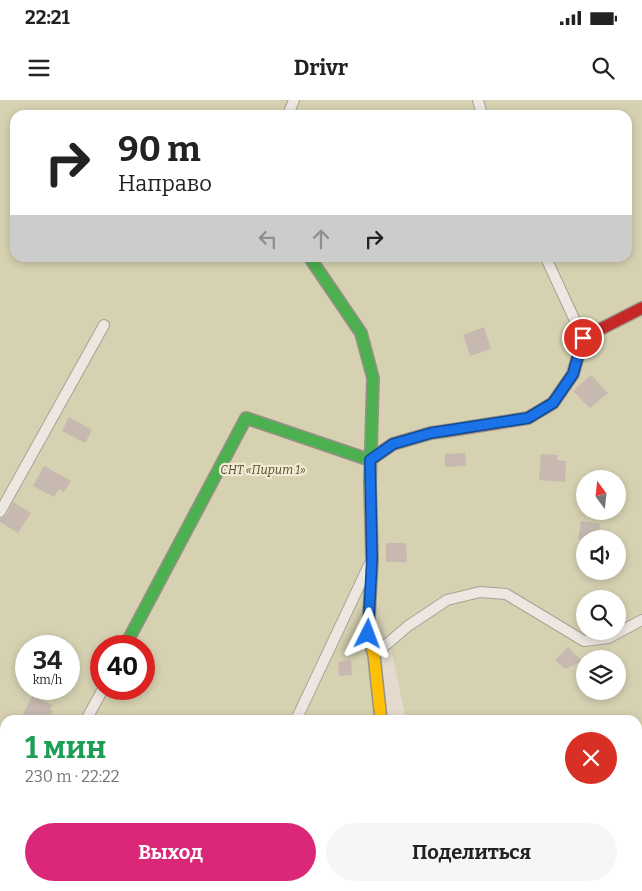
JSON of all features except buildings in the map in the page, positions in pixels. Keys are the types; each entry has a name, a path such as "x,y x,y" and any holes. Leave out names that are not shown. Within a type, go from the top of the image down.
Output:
{"street":[{"path":"313,262 361,333 373,378 370,460 372,559 368,634 374,655 380,715"},
{"path":"370,460 393,444 431,433 528,418 553,403 573,374 583,338 548,262"},
{"path":"583,338 642,308"},
{"path":"0,512 104,325"},
{"path":"131,635 246,418 370,460"},
{"path":"298,715 372,559"},
{"path":"374,655 408,626 447,600 480,592 506,594 584,641 608,638 642,620"},
{"path":"89,715 97,700"}],"green space":[{"name":"СНТ «Пирит 1»","path":"0,100 642,100 642,715 405,715 391,648 372,655 378,715 0,715"}],"traffic: fast":[{"path":"313,262 361,333 373,378 370,483"},
{"path":"131,635 246,418 370,460 393,444 431,433 446,431"}],"traffic: slow":[{"path":"370,483 372,559 368,634 374,655 380,715"}],"traffic: jam":[{"path":"446,431 528,418 553,403 573,374 583,338 642,308"}],"route":[{"path":"368,634 372,559 370,460 393,444 431,433 528,418 553,403 573,374 583,338"}]}
